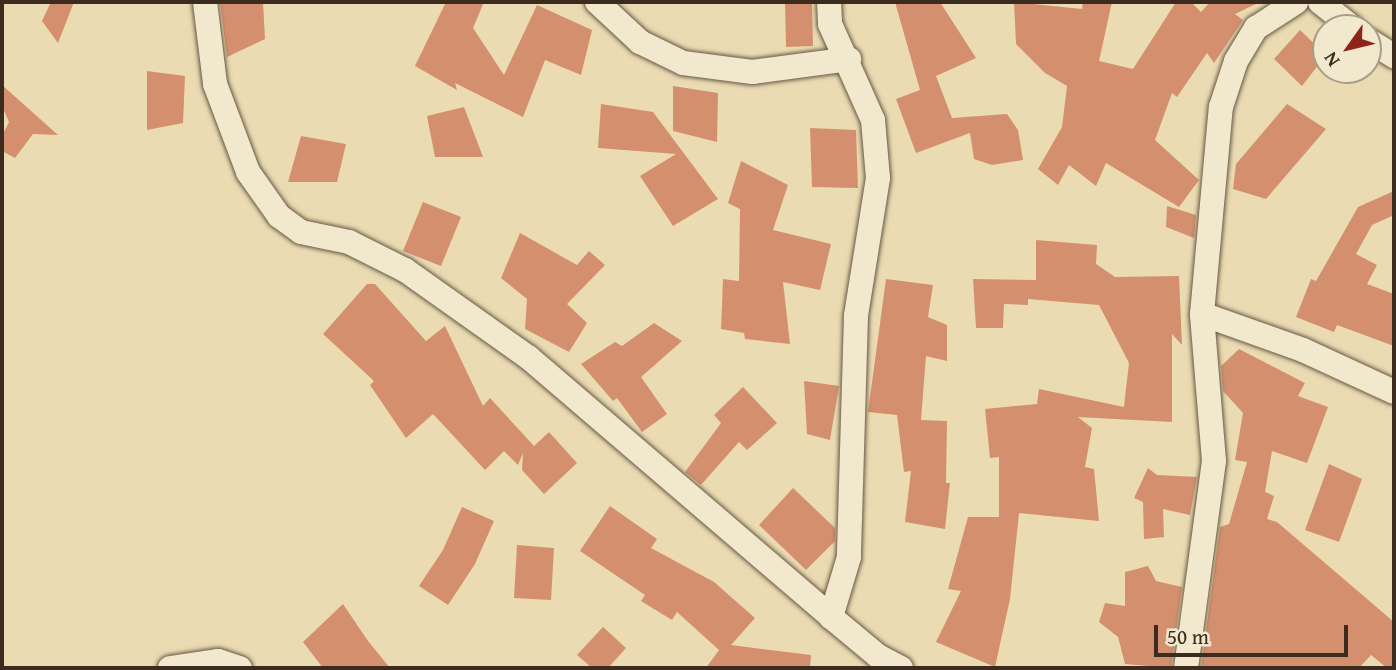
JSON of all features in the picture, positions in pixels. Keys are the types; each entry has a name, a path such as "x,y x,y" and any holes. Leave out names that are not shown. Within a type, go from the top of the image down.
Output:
{"street":[{"path":"205,2 215,84 248,172 279,216 301,232 349,242 405,270 528,356 831,617 878,656 901,668"},
{"path":"597,2 640,42 683,63 752,72 849,59"},
{"path":"829,2 830,24 849,59 873,120 878,178 856,316 849,557 831,617"},
{"path":"1186,668 1214,461 1202,314 1222,107 1236,61 1256,28 1296,2"},
{"path":"1320,2 1335,14"},
{"path":"1202,314 1303,350 1394,392"},
{"path":"170,668 218,661 240,668"}],"building":[{"path":"51,2 74,2 58,43 42,21"},
{"path":"220,2 263,2 265,39 227,57"},
{"path":"446,2 484,2 473,28 504,75 537,5 592,30 581,75 545,60 523,117 455,83 457,90 415,66"},
{"path":"785,2 812,2 813,46 786,47"},
{"path":"895,2 940,2 976,58 936,76 952,118 1007,114 1018,130 1023,160 992,165 974,159 970,133 916,153 896,99 920,90"},
{"path":"1014,2 1082,9 1083,2 1112,2 1099,61 1133,69 1176,2 1191,2 1201,12 1210,2 1260,2 1235,14 1243,20 1214,63 1207,53 1177,97 1172,93 1155,140 1199,180 1179,207 1106,163 1096,186 1069,165 1058,185 1038,169 1062,127 1067,86 1045,73 1016,44"},
{"path":"1300,30 1312,42 1312,73 1302,86 1274,59"},
{"path":"147,71 185,76 183,123 147,130"},
{"path":"2,85 58,135 33,134 15,158 2,151 2,136 9,122 2,106"},
{"path":"673,86 718,93 717,142 673,131"},
{"path":"601,104 653,112 718,199 673,226 640,176 676,154 598,148"},
{"path":"1287,104 1326,129 1266,199 1233,189 1236,164"},
{"path":"464,107 483,157 435,157 427,116"},
{"path":"810,128 856,130 858,188 812,187"},
{"path":"301,136 346,144 337,182 288,182"},
{"path":"741,161 788,185 773,230 831,244 820,290 783,282 790,344 745,339 744,333 721,329 723,279 739,281 740,209 728,203"},
{"path":"1394,191 1394,215 1372,225 1356,254 1377,265 1367,284 1394,294 1394,346 1337,325 1334,332 1296,317 1311,279 1316,281 1358,207"},
{"path":"423,202 461,217 441,266 403,251"},
{"path":"1167,206 1196,215 1194,238 1166,227"},
{"path":"520,233 577,265 589,251 605,265 567,304 587,323 569,352 525,329 527,299 501,278"},
{"path":"1036,240 1097,245 1096,264 1115,277 1179,276 1182,345 1172,334 1172,422 1078,417 1092,428 1085,467 1094,469 1099,521 1019,513 1010,599 995,667 936,642 961,591 948,589 968,517 999,517 999,457 990,458 985,409 1037,404 1039,389 1124,407 1129,363 1099,305 1028,299 1028,305 1004,304 1003,328 976,328 973,279 1036,280"},
{"path":"886,279 933,285 928,317 947,325 947,361 926,356 921,420 947,421 946,483 950,483 945,529 905,522 911,471 904,472 897,415 868,412"},
{"path":"367,284 375,284 426,341 445,326 483,406 490,398 534,446 549,432 577,463 544,494 522,470 523,453 518,465 504,451 485,470 433,414 406,438 370,385 374,381 323,334"},
{"path":"654,323 682,341 641,377 667,414 642,432 617,398 613,401 581,364 615,342 622,346"},
{"path":"1239,349 1305,383 1298,396 1328,407 1307,463 1272,451 1265,492 1274,496 1267,519 1277,522 1394,622 1394,668 1387,668 1371,655 1359,668 1201,668 1220,527 1229,524 1247,462 1235,460 1243,413 1223,391 1221,366"},
{"path":"804,381 839,386 830,440 807,434"},
{"path":"743,387 777,423 747,450 739,442 701,485 685,472 721,423 714,415"},
{"path":"1329,464 1362,479 1339,542 1305,530"},
{"path":"1148,468 1157,475 1197,477 1190,515 1163,509 1164,537 1144,539 1143,502 1134,498"},
{"path":"793,488 835,528 835,541 806,570 759,525"},
{"path":"610,506 657,539 651,548 714,582 755,618 731,645 811,655 810,668 706,668 719,650 677,612 672,620 641,601 645,595 580,551"},
{"path":"462,507 494,521 475,564 448,605 419,586 443,550"},
{"path":"517,545 554,548 551,600 514,598"},
{"path":"1148,566 1156,581 1182,587 1171,668 1125,664 1118,637 1099,622 1105,603 1125,606 1125,572"},
{"path":"343,604 390,668 323,668 303,642"},
{"path":"603,627 626,648 608,668 592,668 577,655"}]}
